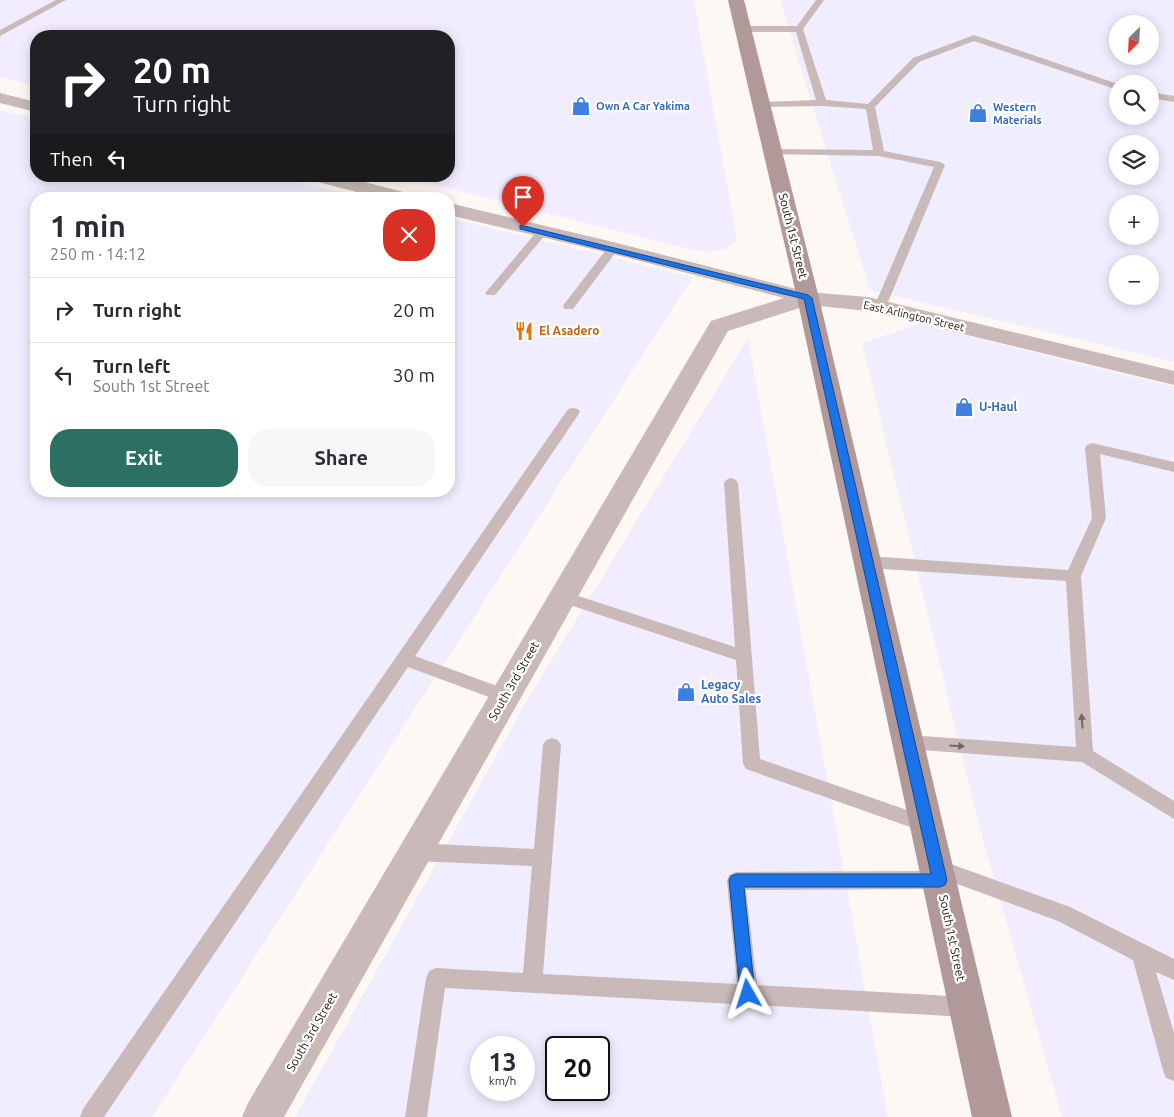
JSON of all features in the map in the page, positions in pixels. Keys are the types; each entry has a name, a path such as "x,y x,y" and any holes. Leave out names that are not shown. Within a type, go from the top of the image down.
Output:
{"main road":[{"name":"South 1st Street","path":"736,0 808,298 992,1117"}],"street":[{"path":"0,98 30,106"},
{"path":"340,182 380,192"},
{"name":"East Arlington Street","path":"455,210 613,248 808,298 880,307 1174,378"},
{"name":"South 3rd Street","path":"262,1117 719,326 808,298"}],"lane":[{"path":"0,33 62,0"},
{"path":"799,28 820,0"},
{"path":"742,29 799,28"},
{"path":"799,28 822,103"},
{"path":"870,107 916,60 974,38 1109,84"},
{"path":"1159,96 1174,99"},
{"path":"761,104 822,103 870,107"},
{"path":"870,107 879,153"},
{"path":"773,152 879,153 940,165 880,307"},
{"path":"490,293 542,232"},
{"path":"569,306 613,248"},
{"path":"91,1117 573,412"},
{"path":"1085,755 1073,576 1099,518 1092,448 1174,467"},
{"path":"731,483 752,764 927,825"},
{"path":"868,562 1073,576"},
{"path":"563,597 744,656"},
{"path":"404,659 505,696"},
{"path":"908,742 1085,755 1174,811"},
{"path":"532,983 552,745"},
{"path":"415,852 542,858"},
{"path":"748,994 736,880 938,874 1063,914 1174,970"},
{"path":"1141,953 1174,1070"},
{"path":"416,1117 436,978 967,1007"}],"shaded area":[{"name":"Own A Car Yakima","path":"0,0 694,0 737,240 726,249 709,252 693,250 424,182 455,182 455,30 30,30 30,84 0,77"},
{"path":"780,0 923,0 864,87 805,82"},
{"name":"Western Materials","path":"923,0 1174,0 1174,362 870,290 805,82 864,87"},
{"path":"0,110 30,118 30,182 299,182 339,192 30,192 30,497 455,497 455,219 693,277 152,1117 0,1117"},
{"path":"919,324 1174,387 1174,896 979,826 862,343"},
{"path":"748,338 835,823 526,702"},
{"path":"526,702 835,823 888,1117 295,1117"},
{"path":"979,826 1174,896 1174,1117 1062,1117"}],"place":[{"name":"Own A Car Yakima","path":"581,106"},
{"name":"Western Materials","path":"978,113"},
{"name":"El Asadero","path":"524,331"},
{"name":"U-Haul","path":"964,407"},
{"name":"Legacy Auto Sales","path":"686,692"}],"route":[{"path":"523,227 808,298 940,880 736,880 748,994"}]}
